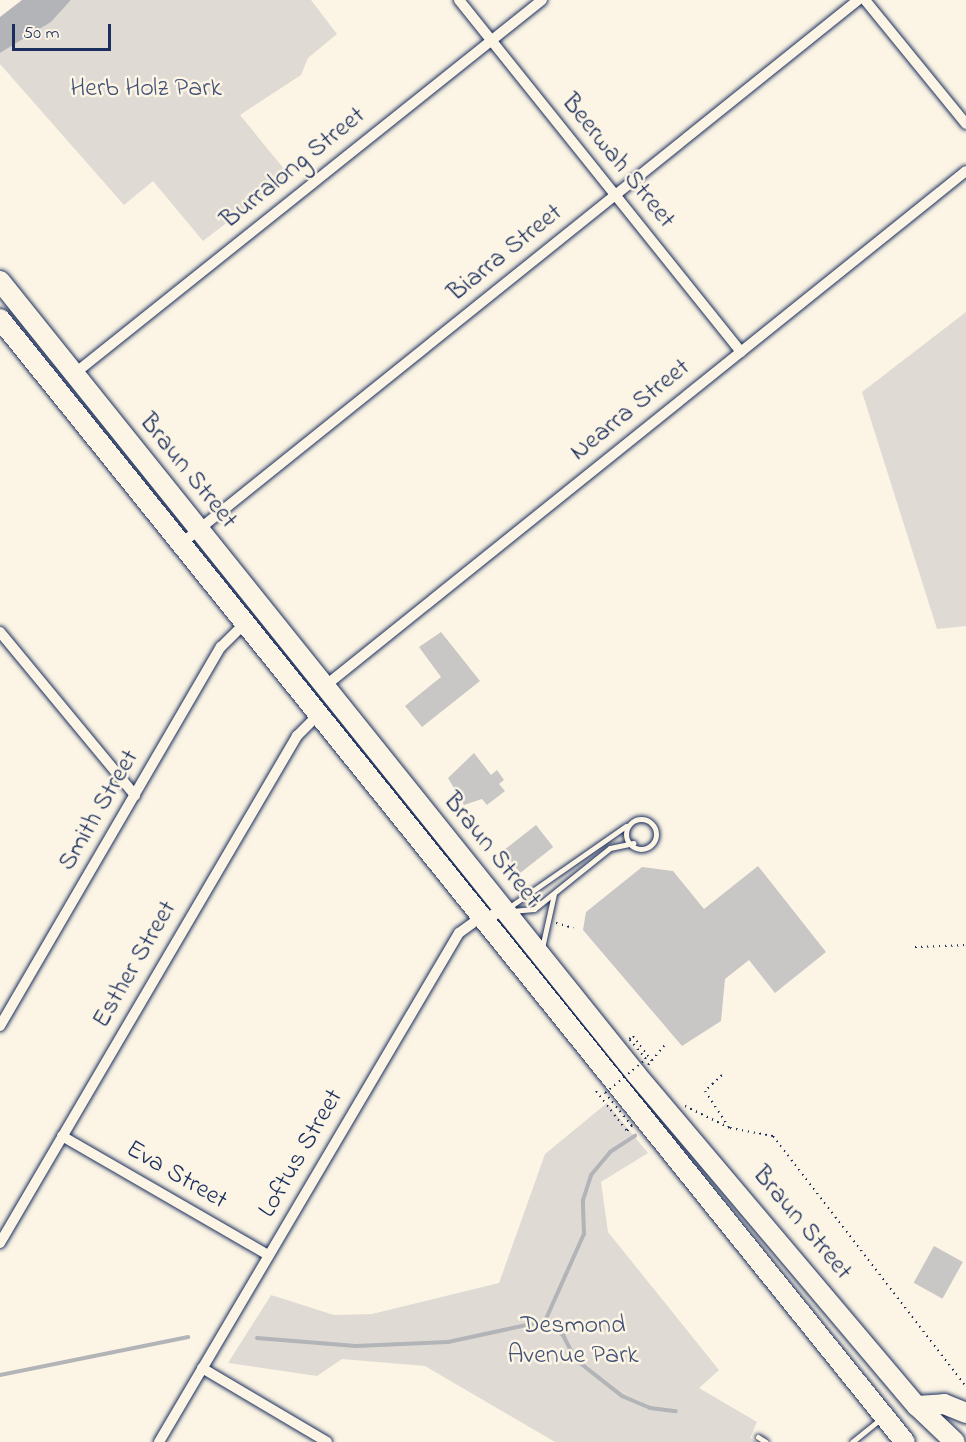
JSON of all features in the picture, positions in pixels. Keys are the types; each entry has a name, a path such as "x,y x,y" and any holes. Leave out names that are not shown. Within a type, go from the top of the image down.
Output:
{"highway":[{"name":"Braun Street","path":"0,281 504,912 917,1406 955,1442"},
{"name":"Braun Street","path":"0,320 182,543 480,918 905,1442"},
{"path":"917,1406 944,1404 966,1413"}],"street":[{"name":"Beerwah Street","path":"459,0 741,352"},
{"name":"Burralong Street","path":"74,374 542,0"},
{"name":"Biarra Street","path":"182,543 858,0"},
{"path":"865,0 966,124"},
{"name":"Nearra Street","path":"325,686 966,171"},
{"name":"Smith Street","path":"0,1026 221,646 245,623"},
{"path":"0,632 135,795"},
{"name":"Esther Street","path":"0,1243 297,736 318,716"},
{"name":"Loftus Street","path":"159,1442 459,933 480,918 504,912"},
{"name":"Eva Street","path":"62,1136 268,1255"},
{"path":"202,1368 327,1442"}],"lane":[{"path":"642,819 655,833 649,849 633,843 610,848 534,909 504,912 626,826 642,819"},
{"path":"626,826 633,843"},
{"path":"543,959 554,894"},
{"path":"852,1442 884,1416"},
{"path":"758,1437 766,1442"}],"path":[{"path":"555,923 573,928"},
{"path":"915,947 966,945"},
{"path":"597,1091 627,1131 632,1126 605,1093 646,1059 629,1039 633,1036 652,1061"},
{"path":"648,1065 665,1045"},
{"path":"722,1075 705,1091 706,1098 730,1128"},
{"path":"678,1100 730,1128 774,1136 966,1387"}],"green space":[{"name":"Herb Holz Park","path":"71,0 311,0 337,34 308,58 301,75 240,115 289,175 203,241 153,181 124,205 0,64 0,53 51,22"},
{"path":"966,312 966,626 937,629 862,392"},
{"name":"Desmond Avenue Park","path":"607,1103 648,1153 601,1182 608,1232 719,1370 699,1388 757,1422 750,1438 757,1442 555,1442 425,1366 342,1359 317,1376 228,1363 271,1295 334,1315 372,1314 499,1283 545,1154"}],"shaded area":[{"path":"22,0 71,0 51,22 0,53 0,17"}],"building":[{"path":"441,632 480,681 422,727 405,706 441,677 419,647"},
{"path":"474,753 491,775 497,770 504,780 499,784 505,791 487,805 482,799 464,805 448,778"},
{"path":"536,825 553,847 520,873 503,851"},
{"path":"758,866 826,952 775,993 749,960 725,979 721,1021 682,1046 583,930 586,912 642,867 673,871 704,909"},
{"path":"934,1246 963,1262 943,1299 914,1283"}],"waterway":[{"path":"545,1321 584,1234 583,1200 591,1175 610,1152 635,1136"},
{"path":"257,1338 356,1346 448,1342 545,1321 563,1335 575,1359 622,1396 650,1408 676,1411"},
{"path":"0,1375 188,1337"}]}
